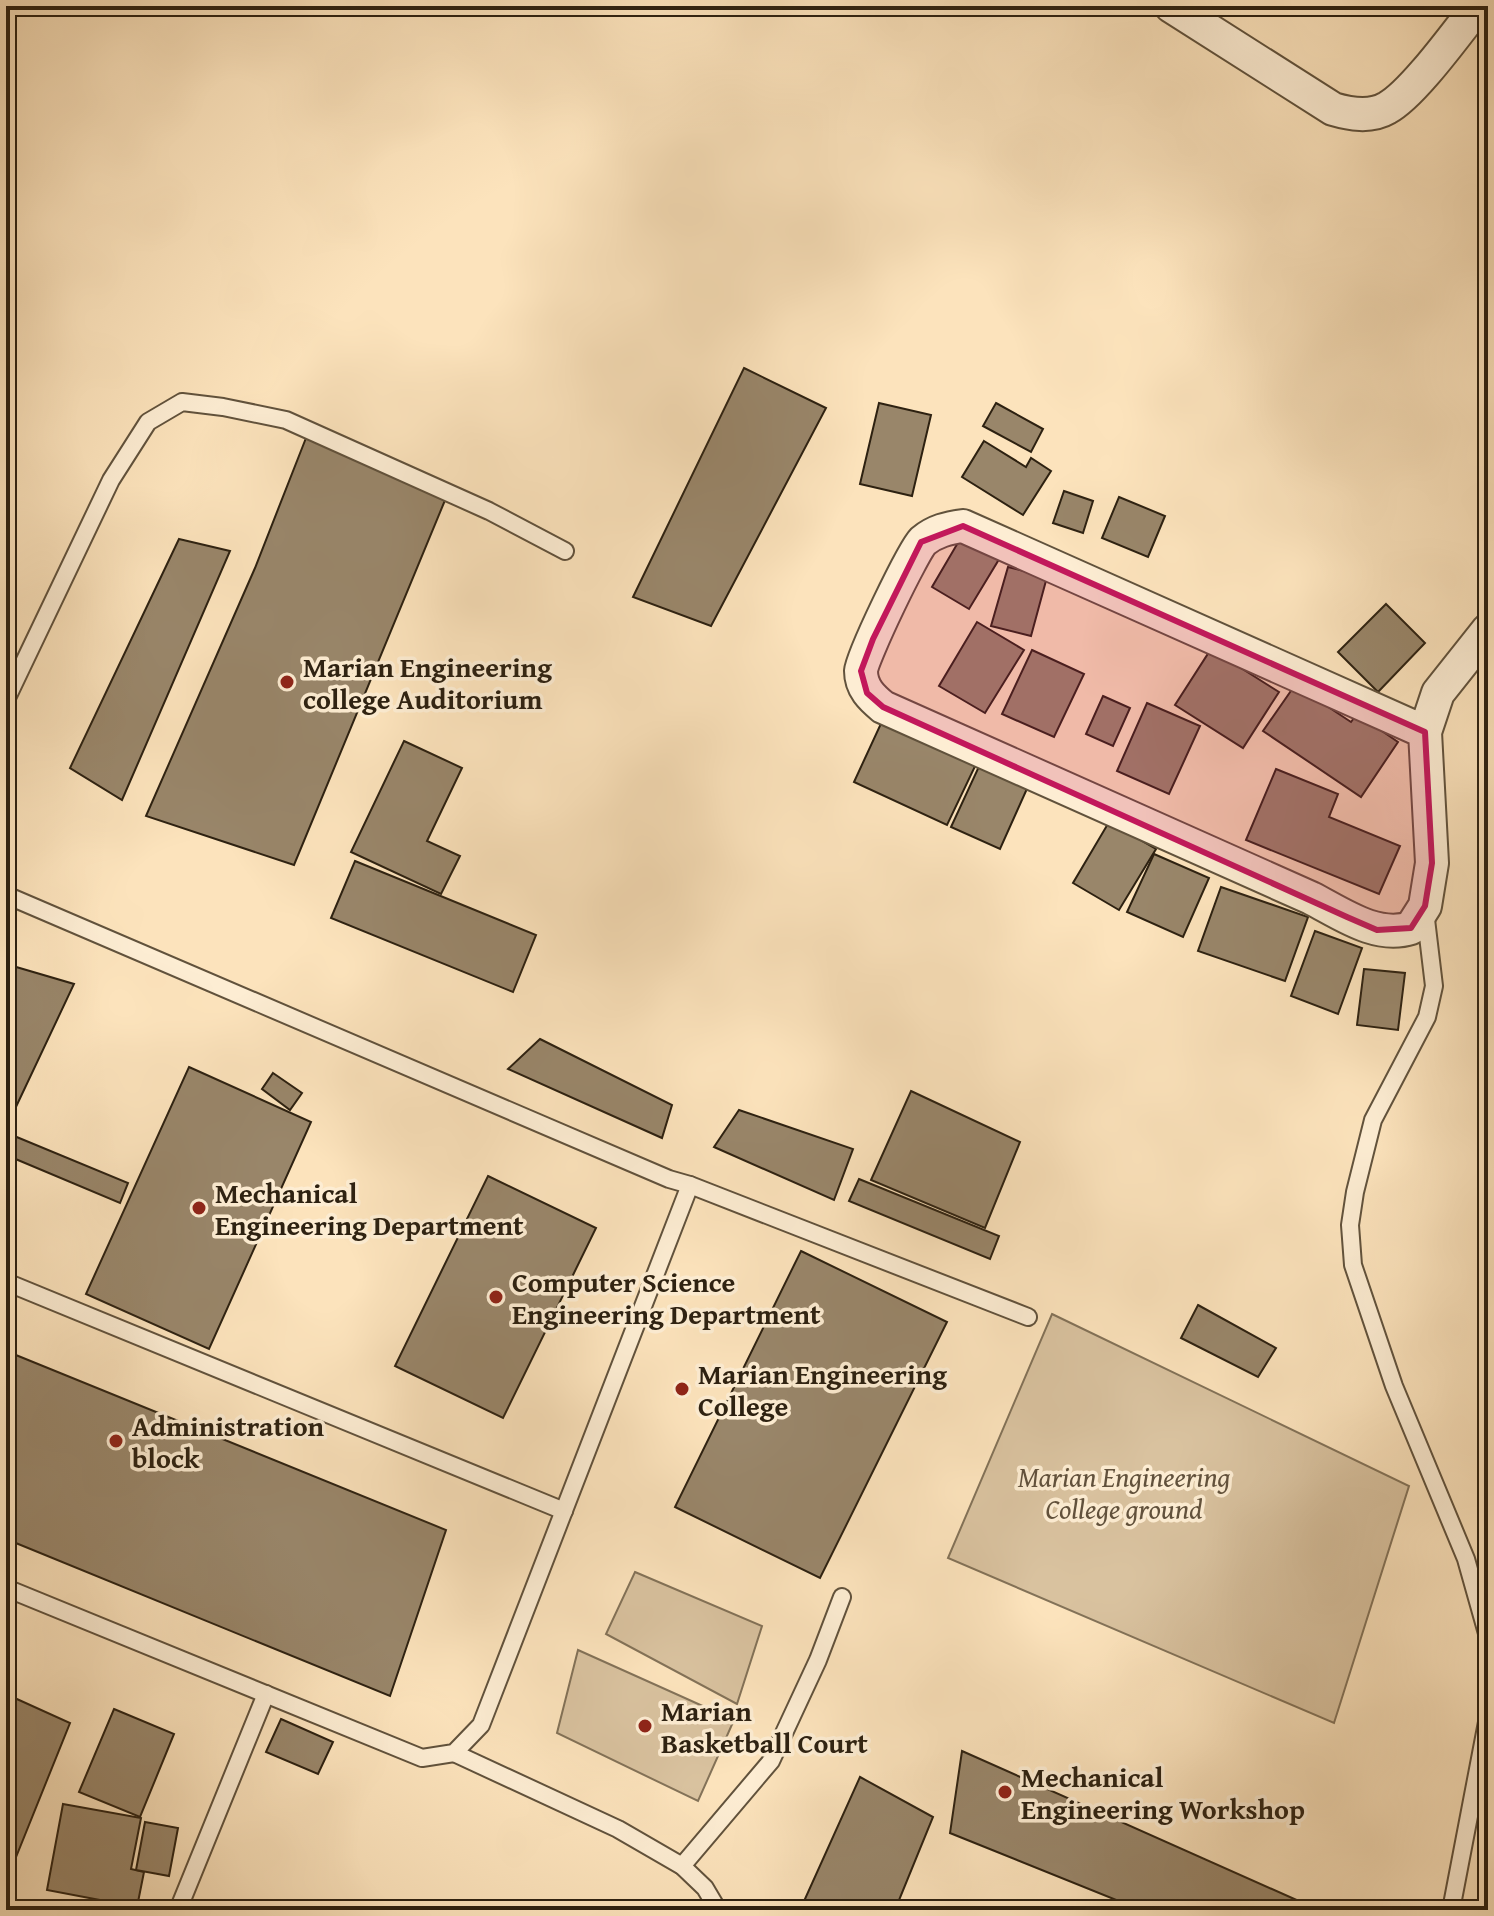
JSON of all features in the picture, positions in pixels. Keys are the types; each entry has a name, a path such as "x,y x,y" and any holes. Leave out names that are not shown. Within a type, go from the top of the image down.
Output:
{"street":[{"path":"1171,6 1333,109 1355,115 1387,109 1410,89 1478,6"},
{"path":"1425,732 963,526 942,529 921,542 873,639 861,671 867,693 883,707 1377,930 1397,933 1411,928 1425,906 1432,863 1425,732 1438,693 1488,630"}],"lane":[{"path":"6,700 111,480 148,422 182,402 286,420 489,511 565,551"},
{"path":"6,895 669,1179 1028,1317"},
{"path":"1425,906 1434,986 1427,1017 1373,1120 1350,1225 1353,1265 1394,1386 1466,1559 1488,1637"},
{"path":"454,1753 481,1725 690,1185"},
{"path":"6,1282 564,1511"},
{"path":"6,1588 422,1758 454,1753 618,1829 682,1866 705,1888 718,1910"},
{"path":"682,1866 771,1761 818,1660 842,1597"},
{"path":"178,1910 266,1694"},
{"path":"1451,1910 1488,1717"}],"highlighted area":[{"path":"963,526 1425,732 1432,863 1425,906 1411,928 1377,930 883,707 867,693 861,671 873,639 921,542"}],"green space":[{"name":"Marian Engineering College ground","path":"1052,1314 1409,1486 1334,1723 948,1558"},
{"path":"635,1572 762,1626 737,1704 606,1634"},
{"name":"Marian Basketball Court","path":"578,1650 734,1720 698,1801 557,1733"}],"building":[{"path":"744,368 826,408 711,626 633,597"},
{"path":"879,403 931,415 912,496 860,484"},
{"path":"996,403 1043,429 1031,452 983,426"},
{"name":"Marian Engineering college Auditorium","path":"306,438 358,461 448,493 294,865 146,816 255,568"},
{"path":"984,441 1026,467 1031,458 1051,471 1023,515 962,477"},
{"path":"1064,491 1093,501 1083,533 1053,523"},
{"path":"1119,497 1165,516 1148,557 1102,538"},
{"path":"963,534 1001,556 969,609 932,587"},
{"path":"179,539 230,551 122,800 70,768"},
{"path":"1008,567 1047,577 1031,636 991,626"},
{"path":"1386,604 1425,643 1378,692 1338,652"},
{"path":"977,622 1024,650 985,713 939,686"},
{"path":"1211,649 1279,692 1243,748 1175,705"},
{"path":"1032,650 1084,674 1054,737 1002,714"},
{"path":"1295,685 1351,722 1357,714 1398,742 1361,797 1263,731"},
{"path":"1103,696 1130,708 1113,746 1086,734"},
{"path":"1147,703 1200,726 1169,794 1117,771"},
{"path":"884,717 978,760 947,825 854,782"},
{"path":"404,741 462,768 427,841 460,856 441,894 351,852"},
{"path":"982,760 1030,782 1000,849 951,827"},
{"path":"1276,769 1338,794 1329,817 1400,846 1379,894 1246,840"},
{"path":"1109,822 1156,849 1119,910 1073,883"},
{"path":"1154,854 1209,878 1183,937 1127,912"},
{"path":"355,861 536,935 513,992 331,918"},
{"path":"1221,887 1308,917 1285,981 1198,951"},
{"path":"1315,931 1362,948 1338,1014 1291,996"},
{"path":"6,964 74,984 6,1128"},
{"path":"1364,969 1405,973 1398,1030 1357,1025"},
{"path":"540,1039 672,1105 662,1138 508,1069"},
{"name":"Mechanical Engineering Department","path":"189,1067 311,1122 209,1349 86,1294"},
{"path":"273,1073 302,1093 290,1110 262,1089"},
{"path":"911,1091 1020,1142 985,1228 871,1180"},
{"path":"739,1110 853,1149 834,1200 714,1147"},
{"path":"7,1133 128,1183 120,1203 6,1155"},
{"name":"Computer Science Engineering Department","path":"488,1176 596,1228 503,1418 395,1366"},
{"path":"859,1179 999,1236 990,1259 849,1201"},
{"path":"801,1251 947,1322 820,1578 675,1507"},
{"path":"1198,1305 1276,1348 1258,1377 1181,1338"},
{"name":"Administration block","path":"6,1351 446,1530 390,1696 6,1539"},
{"path":"8,1695 70,1723 6,1882 6,1700"},
{"path":"114,1709 174,1734 140,1817 79,1792"},
{"path":"281,1719 333,1742 318,1774 266,1752"},
{"name":"Mechanical Engineering Workshop","path":"962,1751 1319,1910 1141,1910 950,1833"},
{"path":"860,1777 933,1817 895,1910 800,1910"},
{"path":"63,1804 141,1818 131,1869 144,1872 137,1907 47,1890"},
{"path":"145,1822 178,1828 169,1876 136,1870"}],"place":[{"name":"Marian Engineering college Auditorium","path":"287,682"},
{"name":"Mechanical Engineering Department","path":"199,1208"},
{"name":"Computer Science Engineering Department","path":"496,1297"},
{"name":"Marian Engineering College","path":"682,1389"},
{"name":"Administration block","path":"116,1441"},
{"name":"Marian Basketball Court","path":"645,1726"},
{"name":"Mechanical Engineering Workshop","path":"1005,1792"}]}
